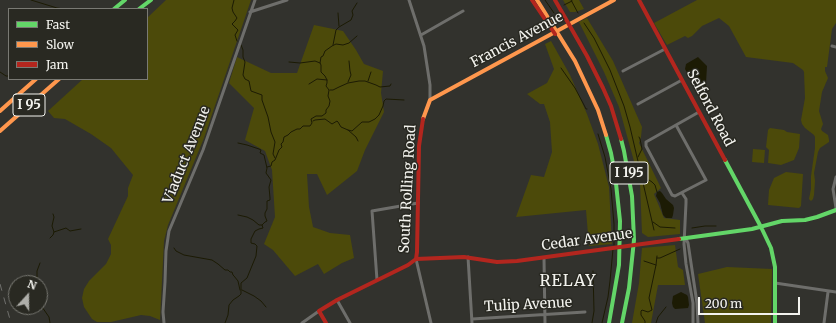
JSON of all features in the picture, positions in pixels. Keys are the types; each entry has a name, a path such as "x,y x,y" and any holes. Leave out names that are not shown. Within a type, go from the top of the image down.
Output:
{"main road":[{"path":"115,8 125,0"},
{"path":"140,8 148,0"},
{"path":"140,8 151,0"},
{"path":"532,0 550,23"},
{"path":"537,0 550,23"},
{"name":"I 195","path":"556,0 596,73 611,106 629,173 632,196 634,240 630,288 622,323"},
{"name":"Francis Avenue","path":"430,100 614,0"},
{"name":"Selford Road","path":"639,0 761,227 773,254 775,267 775,323"},
{"name":"I 195","path":"550,23 584,77 598,110 611,153 616,180 620,240 619,265 609,323"},
{"name":"I 95","path":"0,111 35,80"},
{"name":"I 95","path":"0,131 58,80"},
{"name":"South Rolling Road","path":"319,311 336,300 408,265 416,258 420,134 423,118 430,100"},
{"name":"Cedar Avenue","path":"416,258 468,257 487,261 505,262 544,258 761,227 782,221 811,219 836,209"},
{"path":"319,311 326,323"}],"street":[{"name":"Viaduct Avenue","path":"164,323 162,312 166,251 169,231 203,150 255,0"},
{"path":"250,12 287,0"},
{"name":"South Rolling Road","path":"409,0 424,46 430,100"},
{"path":"421,35 463,11"},
{"path":"623,71 665,48"},
{"path":"638,104 682,80"},
{"path":"676,125 706,180 675,196 672,195 645,144 647,141 699,112"},
{"path":"836,177 833,190 836,209"},
{"path":"682,193 686,199 684,244 693,303 693,323"},
{"path":"378,280 372,211 418,203"},
{"path":"685,237 688,243 698,303 698,323"},
{"path":"468,257 472,321"},
{"path":"416,258 431,323"},
{"path":"544,258 545,323"},
{"path":"775,283 836,292"},
{"path":"824,323 828,292"},
{"path":"336,300 350,323"},
{"path":"302,323 319,311"},
{"name":"Tulip Avenue","path":"472,321 585,312"}],"shaded area":[{"path":"166,0 251,0 204,138 168,225 164,241 160,320 150,316 141,315 111,322 97,322 92,319 84,307 82,298 84,289 89,281 106,264 111,254 111,245 108,239 128,196 128,188 133,175 111,148 65,119 54,118 48,111 82,80 148,80 148,17"},
{"path":"563,0 579,0 584,9 570,12"},
{"path":"697,0 836,0 836,23 832,29 827,67 825,67 828,78 822,92 819,111 823,124 821,129 828,135 829,142 820,148 818,152 814,173 814,195 811,201 809,199 815,137 805,128 801,120 805,98 803,70 793,63 746,57 729,26 719,18 702,26 692,36 688,38 685,36 667,45 654,23"},
{"path":"587,18 613,61 642,127 639,143 661,188 654,194 664,218 680,220 680,234 648,237 642,233 640,183 619,107 604,72 579,22"},
{"path":"314,25 343,31 364,64 383,71 381,93 384,112 365,150 357,171 327,195 317,174 307,174 309,207 313,227 330,233 350,235 354,258 342,263 324,274 318,264 295,276 273,250 264,244 275,217 272,170 265,151 245,140 254,108 229,83 237,57 271,73 297,73"},
{"path":"551,41 570,75 598,144 609,187 612,244 589,246 586,210 516,217 531,175 544,177 552,152 550,122 544,104 540,104 527,94 547,83 554,69 545,44"},
{"path":"698,57 707,66 705,100 701,102 699,94 685,69 686,64"},
{"path":"770,128 800,134 799,148 794,160 781,165 768,163 769,150 766,147 768,130"},
{"path":"753,149 765,150 764,163 752,162"},
{"path":"786,172 803,174 801,206 799,208 768,205 769,190 774,178"},
{"path":"660,191 673,205 674,208 672,218 666,218 663,215 660,203 656,196 657,192"},
{"path":"675,245 678,267 683,270 685,285 658,285 651,323 632,323 639,283 642,248"},
{"path":"727,267 772,269 771,323 705,323 698,274"},
{"path":"681,292 688,297 688,308 675,309 672,303 673,296"}],"waterway":[{"path":"31,0 57,8"},
{"path":"234,0 232,8 237,18 232,24 238,30 235,35 237,41"},
{"path":"545,0 554,13"},
{"path":"571,0 578,13"},
{"path":"564,5 572,1"},
{"path":"333,45 336,30 351,20 353,15 352,11 357,3"},
{"path":"338,13 339,26"},
{"path":"584,23 594,38 610,70 624,106 654,230"},
{"path":"267,167 271,166 272,162 275,160 279,150 282,147 281,144 284,137 303,126 310,126 312,123 311,119 316,116 322,116 326,113 330,101 328,96 329,90 326,86 327,80 321,72 321,57 325,51 332,46 336,44 343,45 349,43 357,36"},
{"path":"241,45 245,62 243,75 245,79 249,81 251,91 262,95 262,100 275,142 273,154 275,158"},
{"path":"289,62 300,63 315,61 320,63"},
{"path":"348,82 351,75 349,61"},
{"path":"561,68 587,109"},
{"path":"0,72 8,76"},
{"path":"368,81 371,72"},
{"path":"309,84 317,79 327,80"},
{"path":"330,90 348,83 359,81 365,81 380,87 390,86 391,84"},
{"path":"348,130 352,131 362,122 369,122 375,119 379,115 386,99 404,100"},
{"path":"313,121 325,119 332,124 337,121 341,127 348,130 356,137 358,141"},
{"path":"598,134 605,157 611,189 614,245"},
{"path":"638,157 642,149 639,137"},
{"path":"225,323 229,305 241,294 241,283 247,278 256,256 257,246 251,243 251,239 255,231 263,228 262,225 267,221 265,213 267,209 267,201 270,200 269,187 271,180 266,173 267,168 264,155 260,153 261,150 259,149 238,143"},
{"path":"643,181 649,180 652,182 655,185 657,192"},
{"path":"50,238 54,232 52,226 54,217 53,214"},
{"path":"238,215 247,217 259,225 262,225"},
{"path":"653,222 660,227 675,228"},
{"path":"692,228 716,226"},
{"path":"54,232 66,228 70,231 81,229"},
{"path":"174,248 176,251 184,255 212,260 225,270 232,272 238,281 240,290"},
{"path":"602,323 608,297 613,249"},
{"path":"657,258 680,249"},
{"path":"645,323 641,315 641,311 648,312 652,310 649,298 657,256"},
{"path":"644,261 656,265"},
{"path":"37,275 40,263"},
{"path":"592,323 594,311 593,271"},
{"path":"242,290 254,296 266,307"},
{"path":"656,323 658,317 666,307"},
{"path":"48,315 50,323"}],"railway":[{"path":"0,284 11,323"}],"traffic: fast":[{"path":"115,8 125,0"},
{"path":"140,8 151,0"},
{"path":"606,135 615,174 620,221 619,265 609,323"},
{"path":"621,139 632,196 634,240 629,288 622,323"},
{"path":"725,160 771,248 775,267 775,323"},
{"path":"679,239 752,229 782,221 805,220 836,210"}],"traffic: slow":[{"path":"537,0 575,61 598,110 606,135"},
{"path":"423,119 430,100 614,0"},
{"path":"0,111 35,80"},
{"path":"0,131 58,80"}],"traffic: jam":[{"path":"532,0 555,34"},
{"path":"555,0 587,56 603,88 611,106 621,139"},
{"path":"639,0 725,160"},
{"path":"326,323 319,311 337,300 408,265 416,259 419,146 423,119"},
{"path":"416,259 464,257 497,262 517,261 679,239"}],"district":[{"name":"RELAY","path":"568,281"}]}
